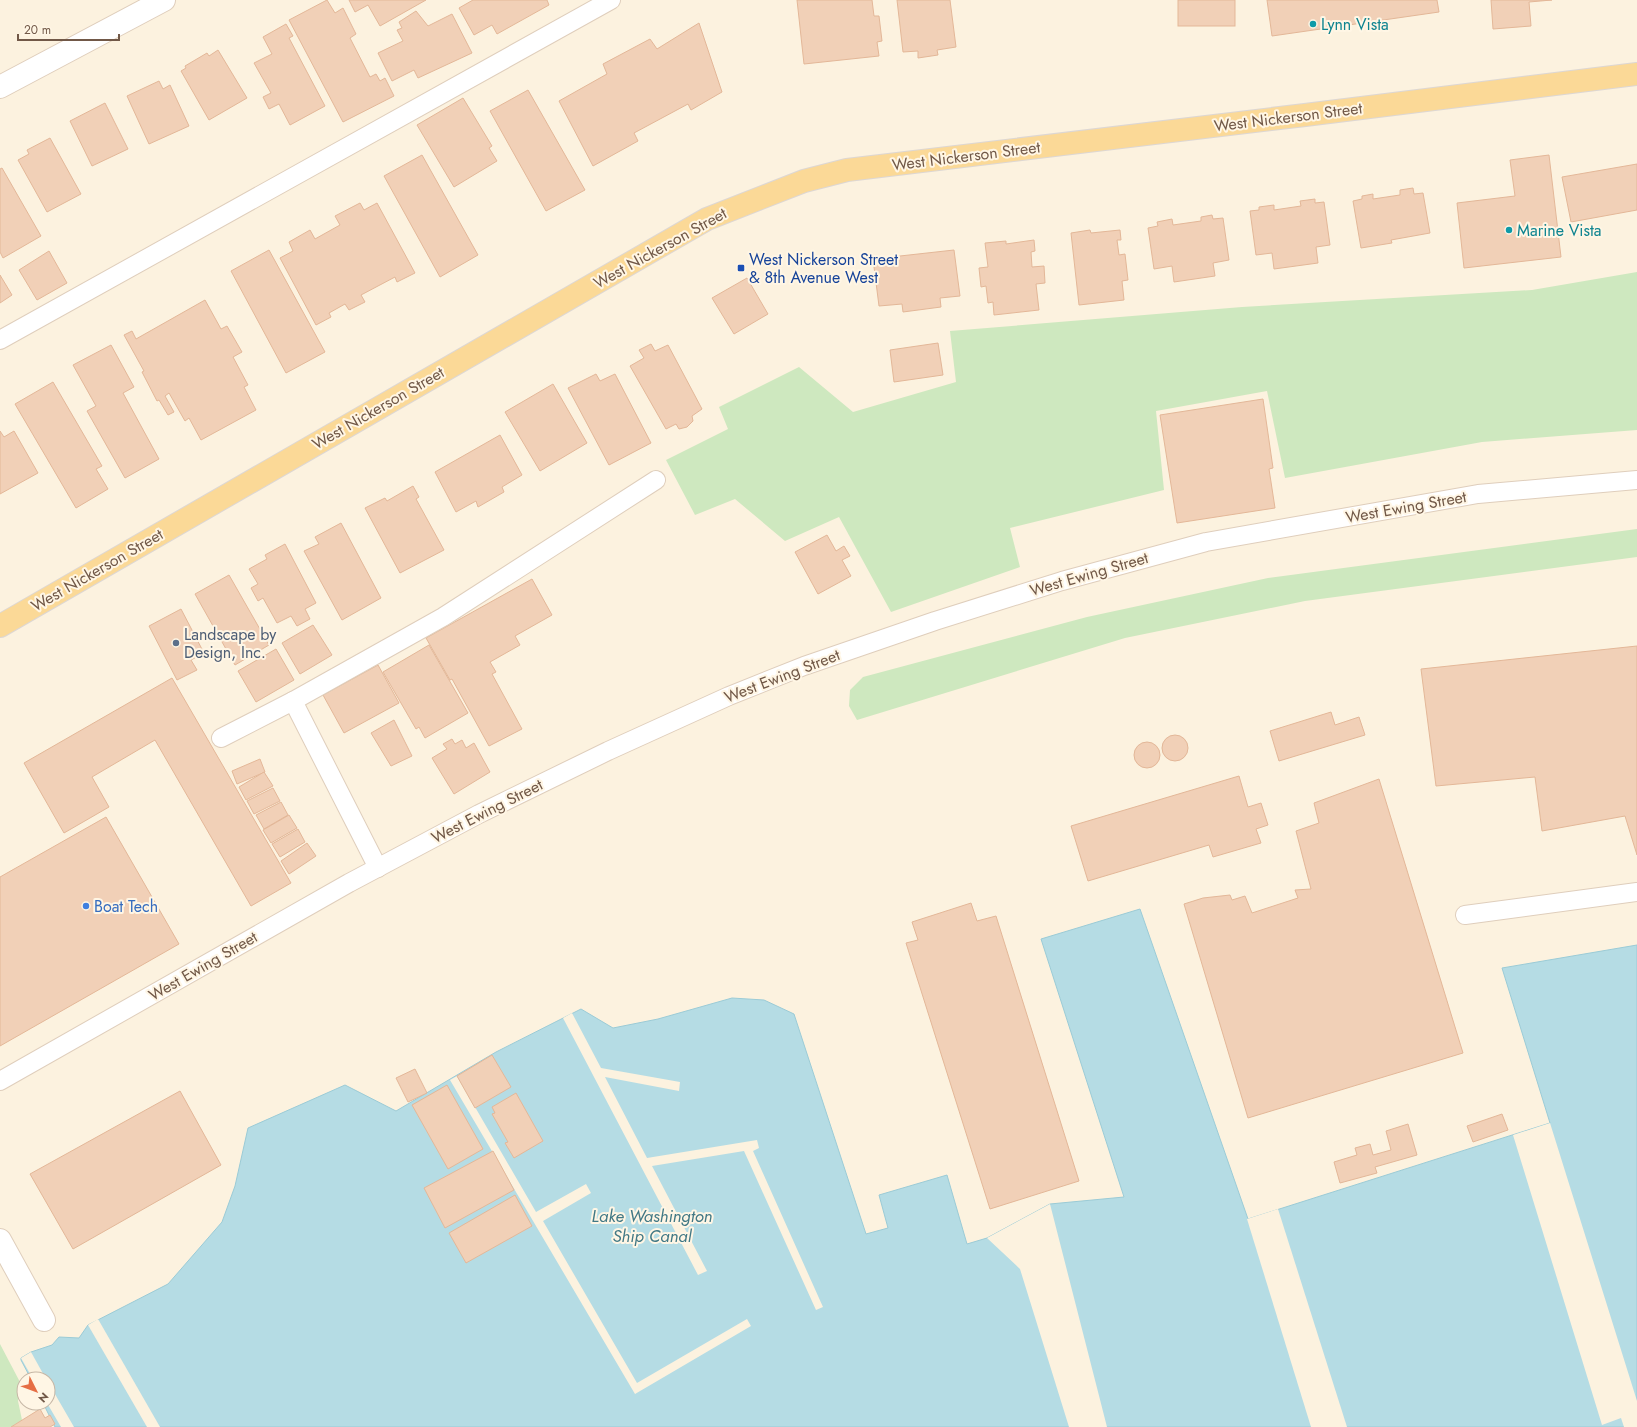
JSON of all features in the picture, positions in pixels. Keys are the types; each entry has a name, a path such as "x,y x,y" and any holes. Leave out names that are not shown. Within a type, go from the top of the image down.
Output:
{"main road":[{"name":"West Nickerson Street","path":"0,626 707,219 804,181 847,170 1637,74"}],"street":[{"path":"0,87 164,0"},
{"path":"0,1240 44,1320"}],"lane":[{"path":"0,340 612,0"},
{"path":"221,738 292,701 443,617 656,480"},
{"name":"West Ewing Street","path":"0,1081 378,868 479,814 608,751 729,696 834,656 935,621 1062,581 1206,542 1478,494 1637,480"},
{"path":"292,701 378,868"},
{"path":"1465,915 1637,892"}],"green space":[{"path":"1637,272 1637,430 1482,442 1285,478 1267,391 1156,411 1164,490 1010,528 1020,567 891,612 839,517 785,541 735,499 695,515 666,460 728,429 719,407 799,367 853,412 956,382 950,331 1242,307 1532,290"},
{"path":"1637,529 1637,557 1305,601 1125,638 857,720 849,706 850,690 863,677 1087,617 1268,578"},
{"path":"0,1344 16,1374 16,1411 20,1411 22,1420 11,1427 0,1427"}],"water":[{"name":"Lake Washington Ship Canal","path":"1140,909 1248,1219 1550,1123 1502,968 1637,945 1637,1427 55,1427 47,1411 56,1411 56,1371 27,1371 21,1360 21,1358 31,1352 52,1345 59,1337 79,1338 88,1325 168,1284 222,1222 235,1186 248,1128 345,1085 396,1111 496,1052 581,1009 613,1028 658,1019 732,998 764,1000 794,1014 866,1234 888,1228 879,1195 947,1175 967,1244 987,1238 1050,1204 1124,1197 1041,939"}],"pier":[{"path":"572,1013 601,1068 680,1082 679,1091 605,1077 647,1158 757,1140 759,1148 753,1151 823,1307 816,1310 744,1151 652,1166 707,1271 698,1275 563,1018"},
{"path":"457,1076 536,1212 586,1184 591,1193 543,1221 637,1383 747,1319 751,1326 635,1394 450,1080"},
{"path":"1550,1123 1637,1401 1637,1427 1624,1427 1621,1418 1602,1425 1513,1135"},
{"path":"1050,1204 1107,1427 1069,1427 1020,1269 987,1238"},
{"path":"1278,1209 1347,1427 1311,1427 1247,1219"},
{"path":"98,1319 160,1427 147,1427 88,1325"},
{"path":"31,1352 42,1371 28,1371 21,1358"},
{"path":"56,1396 74,1427 61,1427 52,1411 56,1411"}],"building":[{"path":"327,0 335,13 343,8 356,34 350,38 370,77 376,74 380,81 385,78 394,96 343,122 289,20"},
{"path":"349,0 426,0 380,26 368,5 355,12"},
{"path":"473,0 547,0 549,5 497,34 492,25 474,35 459,8"},
{"path":"797,0 872,0 874,16 879,16 882,41 877,42 879,56 804,64"},
{"path":"897,0 950,0 956,47 937,50 938,55 918,58 918,51 903,52"},
{"path":"1178,0 1235,0 1235,26 1178,26"},
{"name":"Lynn Vista","path":"1267,0 1437,0 1439,12 1272,36"},
{"path":"1491,0 1552,0 1529,2 1531,26 1493,29"},
{"path":"416,11 428,26 452,14 472,53 418,78 414,70 392,81 378,53 403,41 397,30 402,28 399,22"},
{"path":"699,23 722,92 691,110 688,104 634,133 638,141 593,166 559,101 607,74 603,64 650,39 657,49"},
{"path":"286,24 293,36 289,38 325,106 290,125 279,104 269,109 263,97 271,93 254,63 272,54 263,37"},
{"path":"218,50 247,98 209,120 181,71 186,68 185,66 207,53 209,56"},
{"path":"159,81 163,89 170,85 189,126 149,144 127,96"},
{"path":"528,90 585,190 546,211 490,111"},
{"path":"463,98 492,146 489,148 497,161 454,187 417,125"},
{"path":"105,103 128,149 92,166 70,121"},
{"path":"50,138 81,194 47,212 18,160 29,154 27,150"},
{"path":"422,155 478,255 440,277 384,176"},
{"name":"Marine Vista","path":"1549,155 1561,257 1464,268 1457,203 1515,196 1510,160"},
{"path":"1637,164 1637,210 1571,222 1562,177"},
{"path":"2,168 41,236 3,258 0,252 0,169"},
{"path":"1413,188 1414,194 1423,193 1430,233 1391,240 1392,243 1361,248 1353,201 1362,199 1362,196 1373,194 1373,199 1400,195 1400,190"},
{"path":"1315,199 1315,203 1324,202 1330,245 1316,247 1318,263 1274,269 1272,253 1256,255 1250,211 1259,210 1259,207 1274,205 1274,210 1301,206 1300,201"},
{"path":"360,203 364,210 377,203 415,273 397,282 395,277 361,295 365,302 349,310 345,304 329,313 331,317 316,325 280,258 293,251 289,242 310,230 315,239 340,225 335,216"},
{"path":"1212,215 1213,219 1223,218 1229,260 1213,263 1215,276 1174,282 1172,266 1154,269 1148,228 1158,226 1157,222 1172,219 1173,225 1201,221 1201,217"},
{"path":"1090,230 1091,233 1120,230 1121,240 1117,240 1119,255 1125,254 1128,280 1122,281 1124,300 1079,305 1071,233"},
{"path":"1034,240 1035,251 1031,252 1032,267 1044,266 1045,283 1036,284 1039,310 994,315 993,302 988,303 986,286 981,287 979,268 988,267 985,243 1006,241 1006,244"},
{"path":"269,250 325,352 286,373 231,271"},
{"path":"954,250 960,296 940,298 941,307 903,312 902,304 879,306 873,259"},
{"path":"49,251 67,283 37,300 19,270"},
{"path":"0,275 12,295 0,303"},
{"path":"747,278 768,314 734,334 712,298"},
{"path":"205,300 221,329 227,326 242,352 233,357 248,385 244,387 256,410 201,440 189,418 185,421 169,393 165,396 174,412 168,415 159,400 157,401 142,372 144,371 124,335 132,331 136,339"},
{"path":"938,343 943,375 894,382 890,350"},
{"path":"651,344 655,351 668,345 702,409 692,416 693,421 687,427 679,429 676,424 666,429 630,366 644,358 639,350"},
{"path":"111,345 134,387 123,393 159,459 125,478 87,411 96,406 73,365"},
{"path":"596,374 600,381 615,374 651,443 609,465 568,388"},
{"path":"53,382 102,466 96,469 108,489 76,508 15,404"},
{"path":"553,384 587,443 540,471 505,412"},
{"path":"1263,399 1273,468 1269,469 1275,508 1177,523 1160,415"},
{"path":"0,431 4,437 14,431 38,473 0,494"},
{"path":"500,435 522,475 502,487 504,492 478,507 476,501 456,512 435,472"},
{"path":"413,486 419,497 416,499 444,550 400,573 365,508 385,498 387,501"},
{"path":"341,523 381,598 342,620 304,551 319,544 315,537"},
{"path":"827,535 836,551 844,546 850,556 842,560 851,576 818,594 795,552"},
{"path":"285,544 316,603 305,609 310,619 297,626 291,616 277,623 263,598 258,601 251,588 258,584 249,569 267,559 265,555"},
{"path":"229,575 269,645 235,665 195,594"},
{"path":"532,579 552,615 515,636 520,645 490,662 496,672 492,674 522,729 489,746 452,679 450,680 426,638"},
{"path":"181,609 204,653 191,660 197,670 177,680 149,626"},
{"path":"313,625 332,655 300,674 282,643"},
{"path":"429,645 468,713 425,738 419,727 416,729 383,672"},
{"path":"1637,646 1637,855 1625,816 1542,831 1535,777 1436,786 1421,669"},
{"path":"276,649 294,680 256,702 238,671"},
{"path":"378,665 399,703 344,733 323,695"},
{"path":"172,678 291,883 251,906 155,740 92,777 109,807 64,833 24,763"},
{"path":"1331,712 1335,725 1359,717 1365,735 1279,761 1270,731"},
{"path":"394,720 412,756 391,766 371,733"},
{"path":"1175,735 1184,739 1188,748 1184,757 1175,761 1166,757 1162,748 1166,739"},
{"path":"452,739 455,744 462,740 466,748 474,743 490,772 454,794 432,758 447,749 443,744"},
{"path":"1147,742 1156,746 1160,755 1156,764 1147,768 1138,764 1134,755 1138,746"},
{"path":"260,759 265,772 237,784 232,771"},
{"path":"264,772 273,786 246,800 239,787"},
{"path":"1239,776 1248,807 1261,803 1268,825 1256,829 1261,843 1213,857 1209,845 1088,881 1071,826"},
{"path":"1379,779 1463,1053 1248,1118 1184,904 1203,898 1230,895 1232,900 1245,896 1252,913 1298,898 1295,890 1311,889 1296,831 1319,823 1314,803"},
{"path":"273,788 280,801 254,814 247,801"},
{"path":"281,802 288,815 264,829 256,815"},
{"path":"289,815 297,828 271,843 263,830"},
{"path":"106,817 179,944 0,1046 0,877"},
{"path":"298,829 305,842 280,857 272,844"},
{"path":"307,843 316,856 289,874 281,861"},
{"path":"971,903 977,921 996,916 1079,1181 990,1209 906,943 918,940 912,922"},
{"path":"492,1055 511,1087 475,1108 457,1076"},
{"path":"415,1069 427,1093 408,1102 396,1078"},
{"path":"447,1085 483,1149 448,1169 412,1105"},
{"path":"180,1091 221,1165 73,1249 30,1174"},
{"path":"516,1093 543,1141 514,1158 505,1143 508,1142 492,1114 495,1113 492,1107"},
{"path":"1502,1114 1508,1130 1473,1142 1467,1126"},
{"path":"1408,1124 1417,1155 1375,1167 1377,1173 1340,1183 1334,1162 1357,1155 1355,1148 1370,1144 1373,1155 1391,1150 1386,1131"},
{"path":"493,1151 514,1190 445,1228 424,1188"},
{"path":"515,1195 532,1226 466,1263 449,1233"},
{"path":"37,1411 41,1411 45,1418 50,1415 55,1424 50,1427 11,1427"}],"place":[{"name":"Lynn Vista","path":"1313,24"},
{"name":"Marine Vista","path":"1509,230"},
{"name":"West Nickerson Street & 8th Avenue West","path":"741,268"},
{"name":"Landscape by Design, Inc.","path":"176,643"},
{"name":"Boat Tech","path":"86,906"}]}
